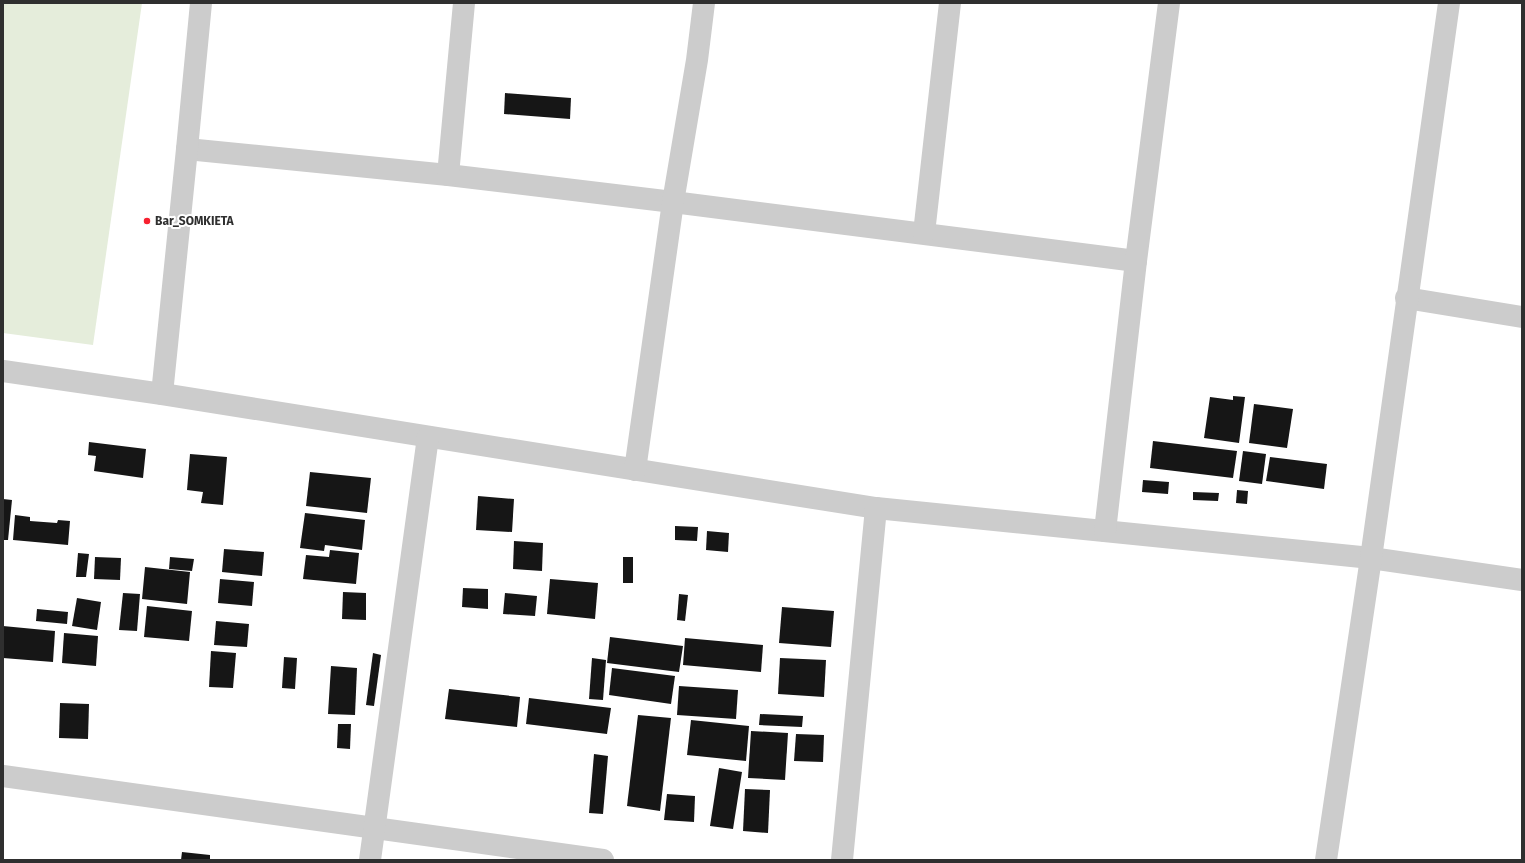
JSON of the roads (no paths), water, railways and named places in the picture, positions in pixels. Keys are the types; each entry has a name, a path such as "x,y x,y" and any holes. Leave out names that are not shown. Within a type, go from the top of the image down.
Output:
{"street":[{"path":"162,394 188,149 201,3"},
{"path":"448,175 464,3"},
{"path":"634,470 704,3"},
{"path":"924,233 950,3"},
{"path":"1105,531 1136,260 1169,3"},
{"path":"1326,860 1371,558 1406,298 1449,3"},
{"path":"188,149 448,175 1136,260"},
{"path":"1406,298 1522,317"},
{"path":"3,371 162,394 876,508 1371,558 1522,580"},
{"path":"370,860 428,437"},
{"path":"842,860 876,508"},
{"path":"3,776 603,860"}],"place":[{"name":"Bar_SOMKIETA","path":"147,221"}]}
